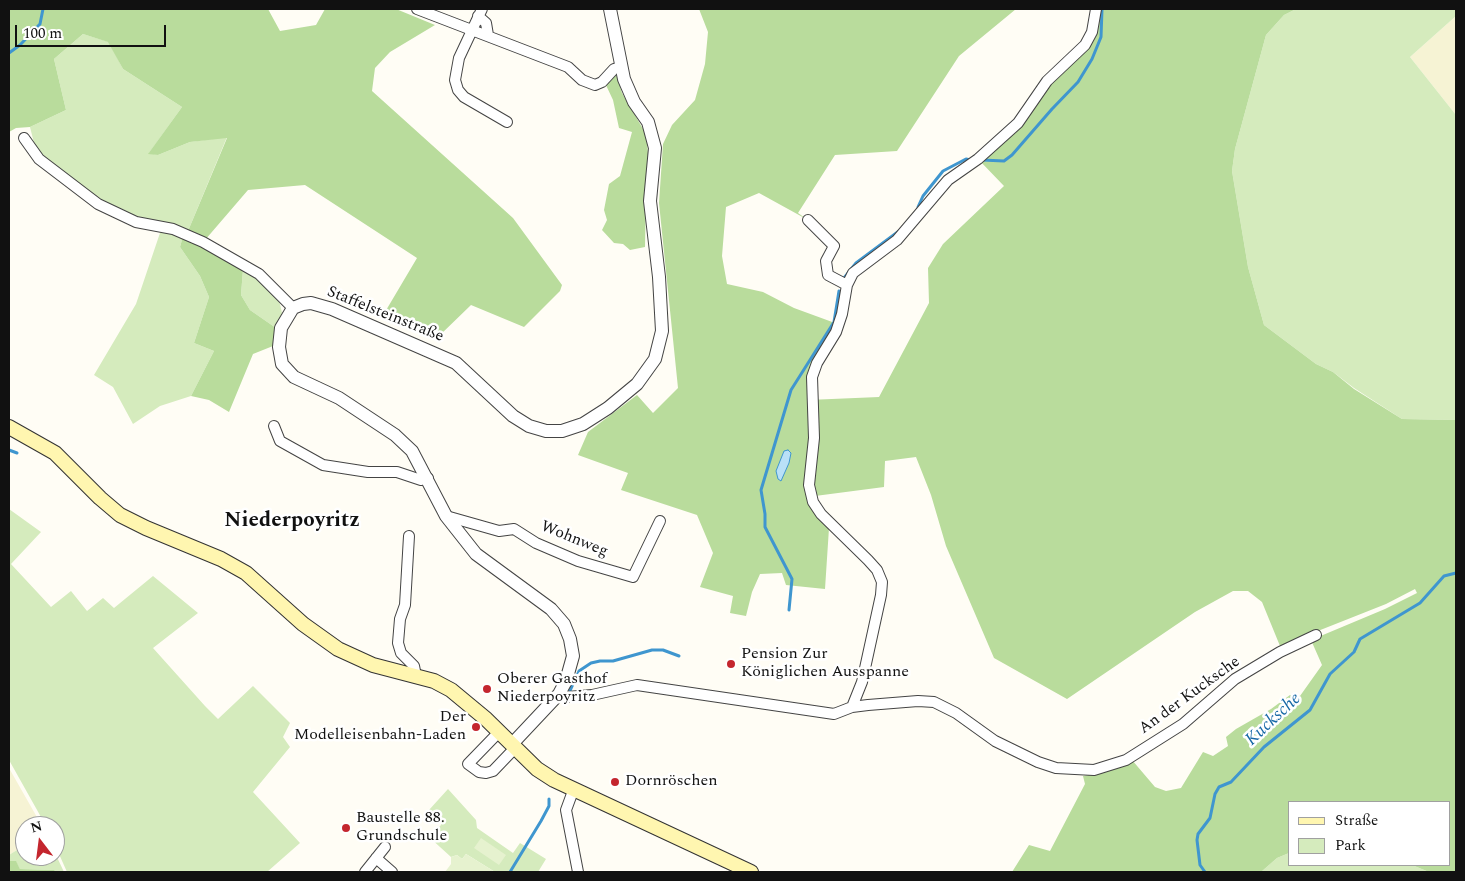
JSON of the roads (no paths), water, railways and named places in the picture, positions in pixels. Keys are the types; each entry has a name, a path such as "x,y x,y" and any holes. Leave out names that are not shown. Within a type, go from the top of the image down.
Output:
{"main road":[{"path":"9,426 55,453 100,498 120,514 146,528 222,559 246,573 303,624 327,642 373,666 434,681 451,690 499,732 537,769 573,791 702,848 751,872"}],"street":[{"path":"417,9 568,67 582,80 595,85 602,82 614,69 621,67"},
{"name":"Staffelsteinstraße","path":"293,308 311,303 332,309 456,363 521,422 537,428 562,431 583,424 631,390 648,371 660,346 662,331 659,277 650,201 654,163 653,136 648,122 628,91 621,67 610,9"},
{"path":"852,707 862,682 881,595 882,582 872,565 821,514 813,502 809,484 814,438 812,377 836,332 842,314 846,285 854,273 902,234 948,180 969,166 1018,123 1047,81 1085,45 1092,32 1096,9"},
{"path":"488,35 486,23 480,13 471,29 456,68 455,80 458,90 473,104 507,122"},
{"path":"24,138 39,158 66,182 98,204 136,222 173,228 203,242 258,274 293,308 281,328 279,347 282,364 294,377 339,398 395,435 412,451 428,478 446,516 476,554 551,609 564,624 570,639 573,656 570,670 559,694 493,770 486,773 478,772 468,764 499,732"},
{"path":"808,220 834,246 826,261 828,275 846,285"},
{"path":"274,426 280,441 323,465 368,472 397,472 421,480 428,478"},
{"name":"Wohnweg","path":"446,516 499,531 514,529 536,543 578,561 633,577 660,522"},
{"path":"408,536 405,604 400,619 398,643 401,653 414,666 416,676"},
{"name":"An der Kucksche","path":"559,694 567,697 592,695 637,685 834,714 852,707 909,701 934,702 956,713 995,742 1010,749 1056,768 1094,770 1126,760 1183,724 1235,679 1280,652 1316,635"},
{"path":"573,791 566,810 578,872"},
{"path":"365,872 385,847"},
{"path":"376,858 392,872"}],"water":[{"path":"788,450 791,453 789,463 781,481 778,479 776,471 784,451"}],"waterway":[{"path":"9,53 20,45 40,24 43,9"},
{"path":"982,160 1004,161 1012,155 1078,82 1092,59 1101,37 1102,9"},
{"path":"918,207 923,196 943,171 966,159 971,160"},
{"path":"844,278 856,263 899,231"},
{"path":"789,610 792,579 765,527 761,490 791,390 834,322 839,291"},
{"path":"9,450 17,453"},
{"name":"Kucksche","path":"1205,872 1200,865 1197,840 1198,834 1210,818 1215,794 1219,787 1231,782 1264,747 1310,710 1330,674 1354,652 1360,639 1420,603 1444,576 1456,573"},
{"path":"569,693 579,671 591,663 613,661 652,650 663,650 679,656"},
{"path":"510,872 541,821 549,806 549,799"}],"place":[{"name":"Pension Zur Königlichen Ausspanne","path":"731,664"},
{"name":"Oberer Gasthof Niederpoyritz","path":"487,689"},
{"name":"Der Modelleisenbahn-Laden","path":"476,727"},
{"name":"Dornröschen","path":"615,782"},
{"name":"Baustelle 88. Grundschule","path":"346,828"}],"district":[{"name":"Niederpoyritz","path":"292,522"}]}
